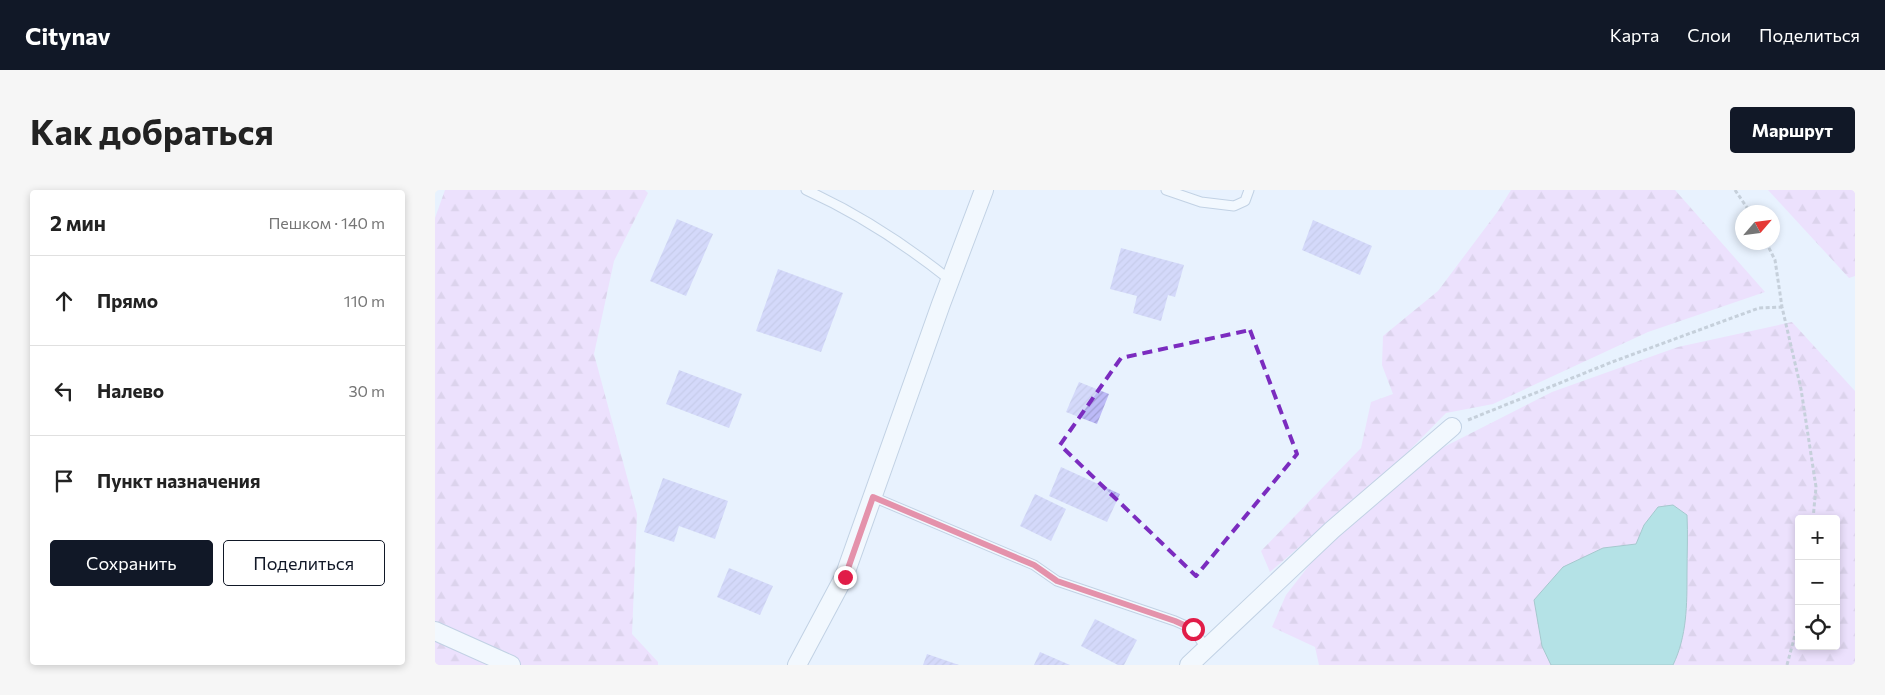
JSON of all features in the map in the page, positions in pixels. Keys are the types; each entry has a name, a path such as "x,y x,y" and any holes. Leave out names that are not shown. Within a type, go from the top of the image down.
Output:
{"street":[{"path":"797,665 845,577 950,280 984,190"},
{"path":"1189,665 1332,530 1452,427"},
{"path":"435,631 511,665"}],"lane":[{"path":"806,190 827,200 915,252 950,280"},
{"path":"1166,190 1201,202 1234,206 1245,201 1249,190"},
{"path":"873,497 1034,565 1057,581 1175,621 1193,629 1206,648"}],"path":[{"path":"1735,190 1745,205"},
{"path":"1770,250 1775,260 1782,307 1801,389 1816,487 1813,515"},
{"path":"1452,427 1612,362 1759,308 1782,307"},
{"path":"1787,665 1795,635"}],"highlighted area":[{"path":"1250,330 1297,454 1196,576 1060,445 1121,358"}],"green space":[{"path":"445,190 645,190 648,193 614,261 594,354 637,514 632,634 658,662 658,665 435,665 435,218"},
{"path":"1511,190 1675,190 1765,292 1648,332 1493,404 1446,413 1397,463 1270,572 1261,551 1361,448 1371,402 1393,394 1382,365 1383,336 1438,291 1498,211"},
{"path":"1768,190 1855,190 1855,276 1849,278"},
{"path":"1792,322 1855,391 1855,665 1319,665 1315,647 1272,627 1286,595 1353,509 1434,452 1552,392 1678,347"}],"shaded area":[{"path":"1673,505 1687,515 1687,597 1684,632 1673,665 1551,665 1542,646 1534,600 1563,567 1603,548 1636,544 1644,525 1658,507"}],"building":[{"path":"677,219 713,234 686,296 650,281"},
{"path":"1313,220 1372,246 1360,275 1302,250"},
{"path":"1121,248 1184,265 1175,297 1168,295 1161,321 1133,313 1137,296 1110,289"},
{"path":"778,269 843,293 821,352 756,331"},
{"path":"679,370 742,394 729,428 666,404"},
{"path":"1079,382 1109,394 1097,424 1066,412"},
{"path":"1061,467 1120,494 1107,522 1049,496"},
{"path":"663,478 728,501 715,539 679,526 674,542 644,532"},
{"path":"1035,494 1066,509 1051,541 1020,526"},
{"path":"729,568 773,586 760,615 717,597"},
{"path":"1095,619 1137,640 1124,665 1118,665 1081,646"},
{"path":"1040,652 1070,665 1034,665"},
{"path":"927,654 959,665 923,665"}],"route":[{"path":"845,577 873,497 1034,565 1057,581 1175,621 1193,629"}]}
